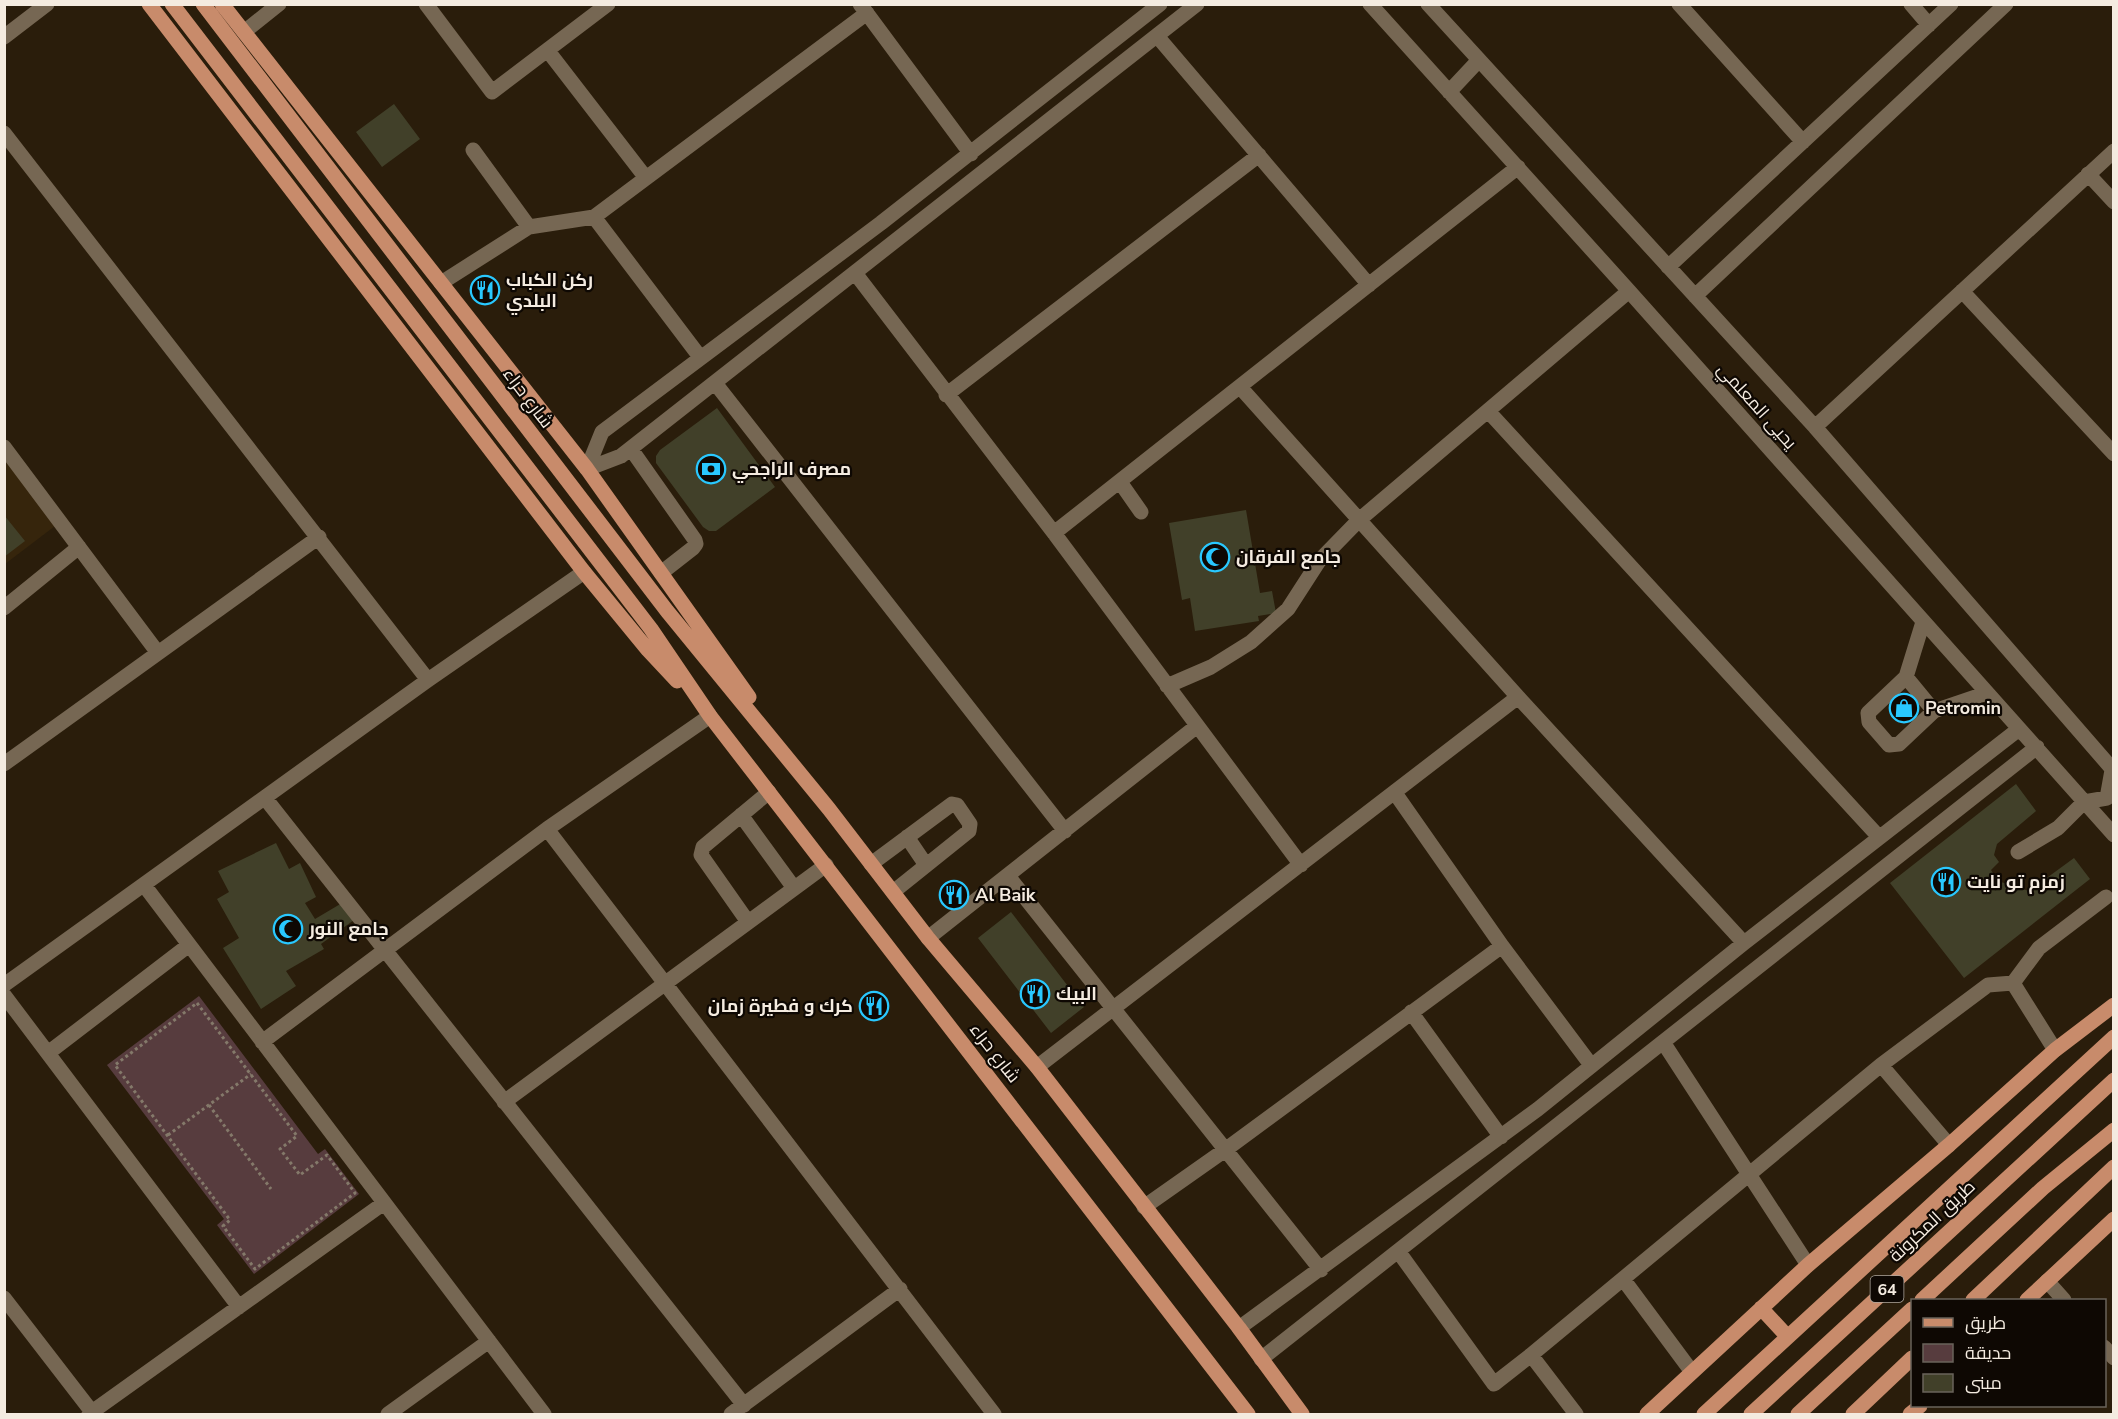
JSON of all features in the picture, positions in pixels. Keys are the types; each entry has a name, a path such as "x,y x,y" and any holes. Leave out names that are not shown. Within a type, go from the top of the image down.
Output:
{"main road":[{"name":"شارع حراء","path":"149,4 584,572 648,650 710,716"},
{"name":"شارع حراء","path":"172,4 651,629 710,716 1248,1414"},
{"name":"شارع حراء","path":"203,4 667,611 829,809"},
{"name":"شارع حراء","path":"222,4 587,470 829,809 928,939 1037,1067 1239,1328 1302,1414"},
{"path":"1647,1414 1808,1265 1949,1145 2055,1050 2114,1005"},
{"path":"1704,1414 2114,1038"},
{"name":"طريق المكرونة","path":"1751,1414 2114,1080"},
{"name":"64","path":"1923,1299 2043,1188 2114,1130"},
{"path":"1974,1299 2114,1167"},
{"path":"2028,1299 2114,1219"},
{"path":"1761,1308 1787,1336"},
{"name":"64","path":"1798,1414 1911,1310"},
{"path":"1853,1414 1911,1359"}],"street":[{"path":"4,37 47,4"},
{"path":"244,32 279,4"},
{"path":"426,4 492,92 608,4"},
{"path":"587,470 602,432 881,223 1160,4"},
{"path":"587,470 621,456 631,449 1197,4"},
{"name":"يحيى المعلمي","path":"1370,4 2114,835"},
{"name":"يحيى المعلمي","path":"1428,4 1815,427 2113,770"},
{"path":"1679,4 1803,142"},
{"path":"1911,4 1929,25"},
{"path":"1668,267 1951,4"},
{"path":"1695,296 2006,4"},
{"path":"441,283 529,227 594,217 863,9 970,154"},
{"path":"1157,36 1369,285"},
{"path":"548,51 646,178"},
{"path":"1449,92 1479,60"},
{"path":"4,133 428,680"},
{"path":"473,150 529,227"},
{"path":"1815,427 2114,151"},
{"path":"946,395 1259,155"},
{"path":"1053,534 1518,168"},
{"path":"2088,174 2114,202"},
{"path":"594,217 700,357"},
{"path":"881,223 894,243"},
{"path":"855,273 1301,865"},
{"path":"1167,686 1211,668 1251,642 1288,609 1319,561 1359,520 1629,291"},
{"path":"1962,291 2114,454"},
{"path":"715,383 1065,831"},
{"path":"1240,387 1518,697 1744,943"},
{"path":"1488,411 1879,837"},
{"path":"4,447 158,653"},
{"path":"631,449 696,544 661,573"},
{"path":"1120,482 1141,512"},
{"path":"4,764 319,537"},
{"path":"4,608 79,546"},
{"path":"4,985 428,680 584,572"},
{"path":"1923,622 1906,677 1868,713 1869,722 1889,745 1899,744 1934,711 1987,693"},
{"path":"1906,677 1934,711"},
{"path":"1037,1067 1518,697"},
{"path":"262,1042 547,830 710,716"},
{"path":"928,939 1197,726"},
{"path":"1239,1328 1538,1109 1744,943 2019,729"},
{"path":"1261,1359 2037,747"},
{"path":"2018,852 2058,828 2084,802 2107,798 2113,770"},
{"path":"748,922 701,855 704,847 769,792"},
{"path":"1395,793 1502,946 1591,1065"},
{"path":"265,798 744,1405"},
{"path":"871,864 952,804 957,805 970,824 969,831 893,892"},
{"path":"741,815 794,888"},
{"path":"547,830 994,1414"},
{"path":"907,837 926,865"},
{"path":"504,1102 826,865"},
{"path":"1008,876 1321,1270"},
{"path":"144,885 544,1414"},
{"path":"1398,1251 1494,1384 1881,1065 1988,985 2013,983 2039,948 2106,897"},
{"path":"48,1053 189,945"},
{"path":"1144,1207 1502,946"},
{"path":"2013,983 2055,1050"},
{"path":"4,995 239,1307"},
{"path":"1411,1011 1501,1137"},
{"path":"1663,1042 1808,1265"},
{"path":"1881,1065 1949,1145"},
{"path":"1538,1109 1556,1126"},
{"path":"4,1298 91,1413 384,1203"},
{"path":"1623,1279 1692,1372"},
{"path":"2047,1281 2063,1299"},
{"path":"731,1414 900,1289"},
{"path":"388,1414 489,1341"},
{"path":"1531,1355 1576,1414"}],"path":[{"path":"198,1003 251,1074 297,1136 280,1149 300,1175 327,1155 355,1193 255,1269 223,1226 230,1220 115,1065 198,1003"},
{"path":"167,1136 251,1074"},
{"path":"209,1105 271,1189"}],"shaded area":[{"path":"5,460 55,526 5,564"}],"green space":[{"path":"199,996 318,1154 325,1149 359,1194 254,1274 217,1225 224,1219 107,1065"}],"building":[{"path":"394,104 420,139 382,167 356,132"},
{"name":"مصرف الراجحي","path":"717,408 775,487 716,531 709,531 703,527 656,463 656,456 660,450"},
{"name":"جامع الفرقان","path":"1246,510 1260,593 1272,591 1276,613 1258,616 1259,621 1195,631 1190,598 1182,600 1169,523"},
{"path":"4,515 25,541 4,557"},
{"name":"زمزم تو نايت","path":"2016,784 2036,811 1997,844 1994,855 1999,862 1991,870 1998,881 2029,891 2074,858 2090,879 1964,978 1890,883"},
{"name":"جامع النور","path":"276,843 289,869 300,863 316,897 305,903 315,919 342,903 354,920 321,944 324,949 286,971 296,986 261,1009 223,948 239,938 217,899 229,892 218,871"},
{"path":"1011,912 1084,1007 1051,1033 978,938"}],"place":[{"name":"ركن الكباب البلدي","path":"485,290"},
{"name":"مصرف الراجحي","path":"711,469"},
{"name":"جامع الفرقان","path":"1215,557"},
{"name":"Petromin","path":"1904,708"},
{"name":"زمزم تو نايت","path":"1946,882"},
{"name":"Al Baik","path":"954,895"},
{"name":"جامع النور","path":"288,929"},
{"name":"البيك","path":"1035,994"},
{"name":"كرك و فطيرة زمان","path":"874,1006"}]}
